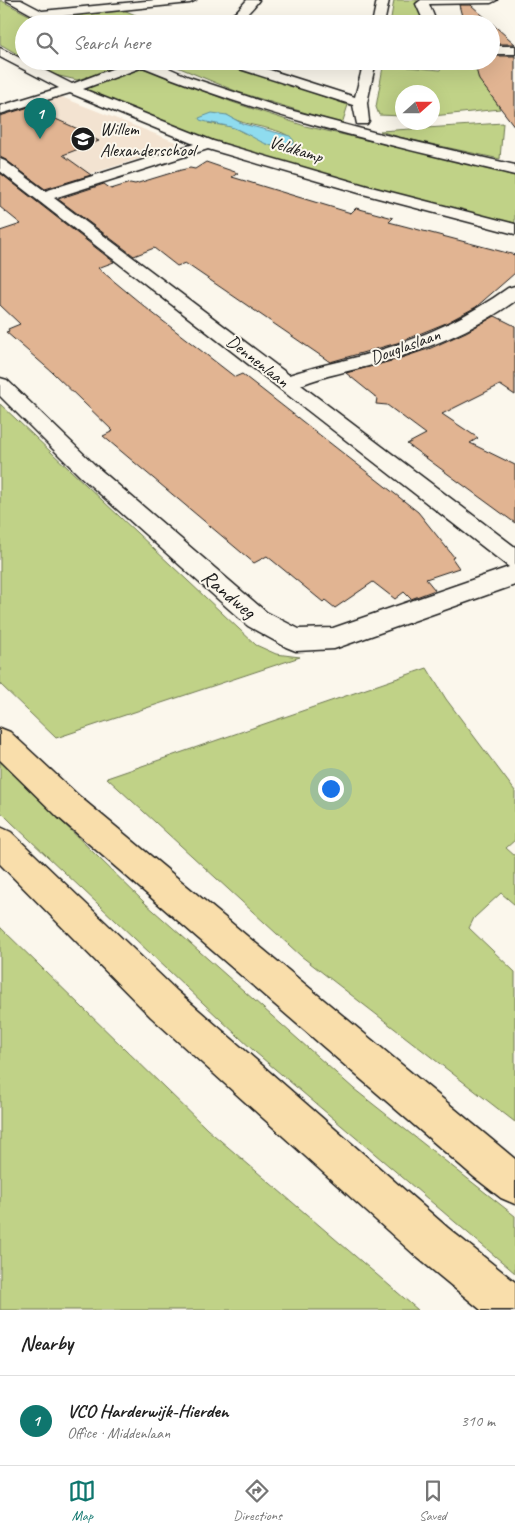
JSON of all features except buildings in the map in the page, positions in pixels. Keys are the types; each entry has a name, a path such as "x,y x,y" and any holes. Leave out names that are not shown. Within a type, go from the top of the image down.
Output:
{"highway":[{"path":"0,741 69,807 515,1184"},
{"path":"0,842 164,1004 433,1243 515,1310"}],"street":[{"path":"12,0 39,15 190,0"},
{"path":"238,15 253,0"},
{"path":"380,15 383,0"},
{"path":"428,15 422,4 427,1 491,0"},
{"path":"500,50 515,50"},
{"name":"Veldkamp","path":"0,52 15,60"},
{"name":"Veldkamp","path":"35,70 71,89 208,144 365,190 515,229"},
{"path":"0,110 71,89 122,70"},
{"name":"Veldkamp","path":"164,70 233,97 352,132 515,170"},
{"path":"256,70 360,103"},
{"path":"352,132 362,121 360,103 368,70"},
{"path":"44,196 208,144"},
{"name":"Dennenlaan","path":"0,164 288,383 515,560"},
{"name":"Douglaslaan","path":"288,383 404,349 487,311 515,292"},
{"name":"Randweg","path":"0,384 88,471 257,619 296,640 334,638 515,575"}],"shaded area":[{"name":"Willem Alexanderschool","path":"59,96 178,143 177,147 54,185 0,149 0,114 31,104 35,105"}],"green space":[{"path":"0,0 29,15 15,15 15,53 0,44"},
{"path":"394,0 417,0 423,15 392,15"},
{"path":"121,9 136,15 65,15"},
{"path":"46,70 112,70 77,80 55,75"},
{"path":"133,70 150,70 232,102 305,126 515,174 515,224 386,192 257,156 169,124 83,89","holes":["227,115 244,123 281,132 294,141 244,133 233,127 208,123"]},
{"path":"185,70 247,70 348,105 342,124 238,92"},
{"path":"382,70 476,70 500,109 440,115 440,85 395,85 395,116 379,115 376,107"},
{"path":"503,123 500,159 399,137 380,131 440,130 440,127"},
{"path":"0,404 256,645 276,654 300,657 56,738 0,684"},
{"path":"427,668 446,699 515,791 515,840 506,848 515,856 515,905 501,893 474,918 469,928 515,972 515,1122 301,956 107,778"},
{"path":"0,761 145,903 354,1089 515,1216 515,1273 255,1052 12,823 0,811"},
{"path":"0,927 207,1129 418,1310 0,1310"}],"water":[{"path":"212,113 227,115 243,124 290,136 294,141 293,146 277,147 269,145 242,131 200,120 199,118"}],"place":[{"name":"VCO Harderwijk-Hierden","path":"40,139"},
{"name":"Willem Alexanderschool","path":"83,139"}]}
